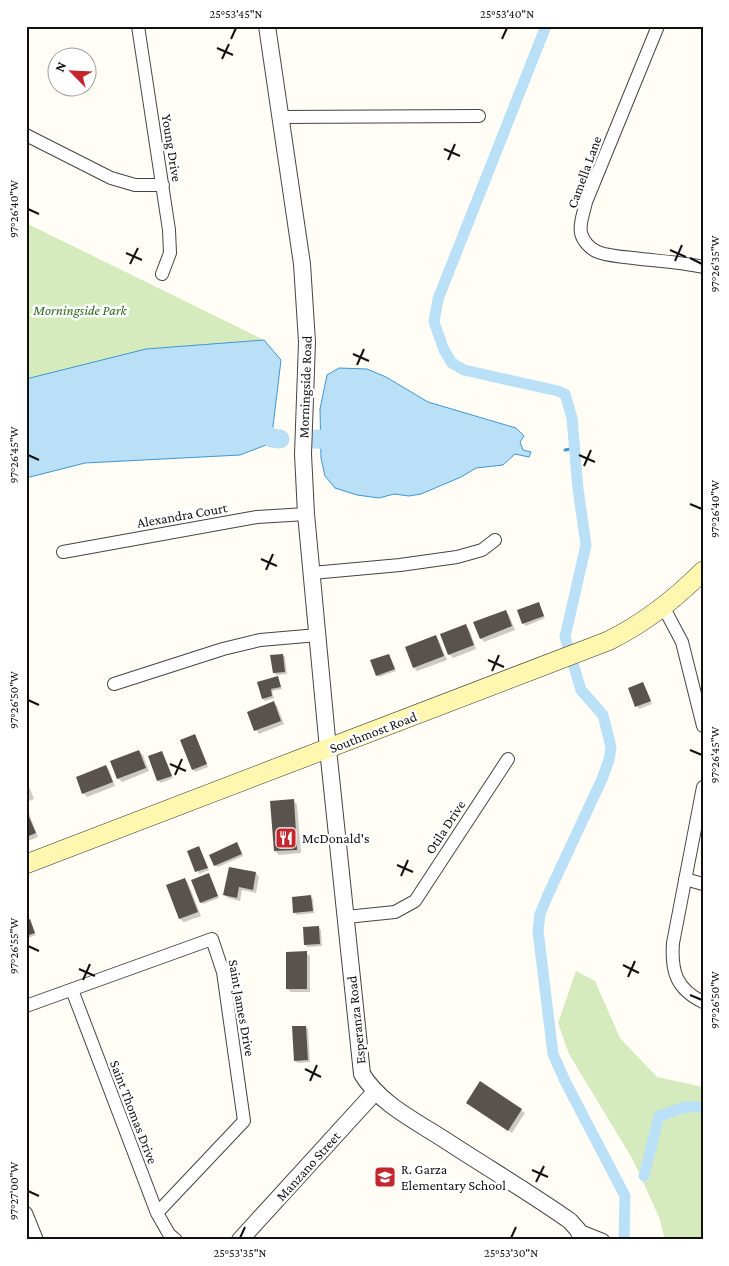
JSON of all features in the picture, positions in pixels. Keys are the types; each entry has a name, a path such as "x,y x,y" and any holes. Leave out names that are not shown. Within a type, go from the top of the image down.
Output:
{"main road":[{"name":"Southmost Road","path":"26,864 584,650 628,631 664,608 703,572"}],"street":[{"name":"Young Drive","path":"138,26 169,230 170,254 162,274"},
{"name":"Morningside Road","path":"267,26 302,264 307,362 303,454 306,514 328,749"},
{"name":"Camella Lane","path":"658,26 586,202 581,232 584,241 598,252 703,267"},
{"path":"280,117 479,116"},
{"path":"26,135 111,178 135,184 163,185"},
{"name":"Alexandra Court","path":"63,552 257,517 306,514"},
{"path":"312,573 400,565 457,557 482,550 495,540"},
{"path":"664,608 682,642 703,726"},
{"path":"114,684 223,649 260,640 318,635"},
{"name":"Esperanza Road","path":"328,749 362,1074 375,1092 410,1118 558,1212 590,1237"},
{"name":"Otila Drive","path":"346,917 395,912 415,901 508,759"},
{"path":"703,787 673,943 672,958 674,972 680,985 689,995 703,1002"},
{"path":"685,879 703,884"},
{"name":"Saint James Drive","path":"26,1006 212,940 223,972 244,1121 157,1214"},
{"name":"Saint Thomas Drive","path":"72,990 157,1214 169,1234 176,1240"},
{"name":"Manzano Street","path":"240,1240 375,1092"},
{"path":"26,1213 37,1240"}],"green space":[{"name":"Morningside Park","path":"26,223 264,340 146,349 26,379"},
{"path":"576,971 595,981 620,1038 657,1077 703,1087 703,1240 665,1240 659,1217 633,1160 569,1054 558,1023"}],"water":[{"path":"264,340 281,360 271,443 240,455 85,463 26,478 26,379 146,349"},
{"path":"339,368 367,369 386,377 428,402 516,428 524,436 520,442 523,450 531,452 529,457 515,454 503,465 476,468 461,477 421,494 409,496 394,494 379,498 357,495 335,488 325,476 321,458 320,409 327,375"}],"building":[{"path":"539,602 544,616 522,624 517,610"},
{"path":"506,610 512,626 480,639 473,622"},
{"path":"466,624 474,645 448,655 440,634"},
{"path":"436,635 444,656 413,668 405,647"},
{"path":"283,654 285,672 273,673 270,655"},
{"path":"389,654 395,669 376,676 370,660"},
{"path":"278,676 281,687 271,689 272,696 262,699 257,682"},
{"path":"643,682 651,701 635,707 628,688"},
{"path":"274,701 281,721 254,731 247,712"},
{"path":"195,734 207,764 192,770 180,740"},
{"path":"139,750 146,768 117,779 110,761"},
{"path":"162,751 172,776 157,781 148,756"},
{"path":"106,765 113,782 82,794 76,777"},
{"path":"294,799 297,850 274,851 270,801"},
{"path":"26,810 36,833 26,837"},
{"path":"237,842 242,854 214,866 209,855"},
{"path":"199,846 208,868 195,872 187,851"},
{"path":"229,867 256,872 253,890 239,887 237,898 223,895"},
{"path":"209,873 218,896 200,903 191,880"},
{"path":"185,878 198,912 179,919 166,885"},
{"path":"311,895 313,911 293,913 292,897"},
{"path":"30,919 35,933 26,936 26,921"},
{"path":"319,926 320,944 304,945 303,927"},
{"path":"307,951 307,989 286,989 286,952"},
{"path":"292,1026 306,1026 308,1060 294,1061"},
{"path":"480,1081 522,1109 508,1131 466,1103"}],"waterway":[{"path":"546,26 438,299 434,322 444,350 452,363 464,370 565,394 572,418 578,489 586,545 565,637 581,690 603,715 611,747 609,760 602,779 540,914 538,931 553,1054 565,1081 625,1196 624,1240"},
{"path":"250,424 272,438 280,439"},
{"path":"315,439 346,440"},
{"path":"565,450 575,448"},
{"path":"644,1176 659,1116 686,1107 703,1107"}],"place":[{"name":"McDonald's","path":"286,838"},
{"name":"R. Garza Elementary School","path":"385,1177"}]}
